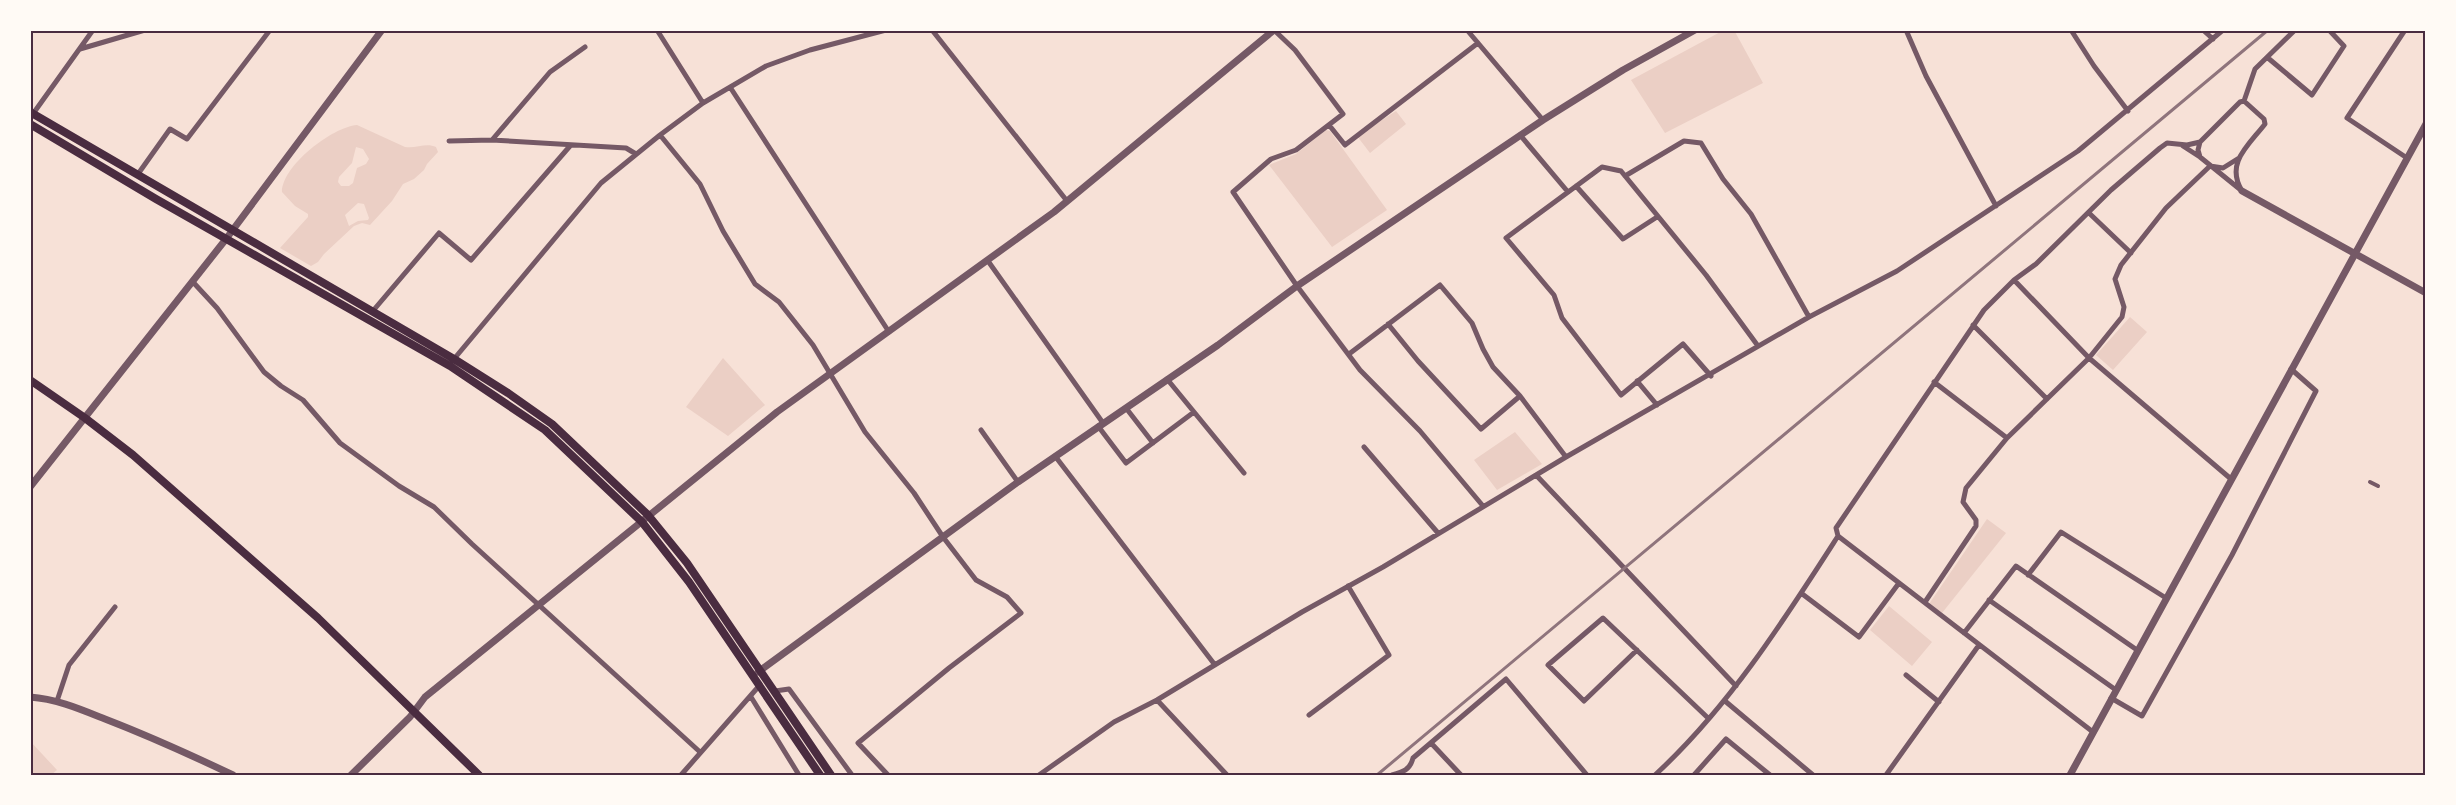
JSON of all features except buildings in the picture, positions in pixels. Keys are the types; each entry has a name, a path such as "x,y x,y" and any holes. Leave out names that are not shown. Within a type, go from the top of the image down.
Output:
{"highway":[{"path":"31,115 138,174 454,359 552,424 687,563 831,775"},
{"path":"30,124 226,239 431,355 491,392 545,430 645,518 820,775"}],"main road":[{"path":"30,380 133,455 318,618 415,710 479,775"}],"street":[{"path":"31,115 93,30"},
{"path":"80,49 145,30"},
{"path":"138,174 170,129 187,139 270,30"},
{"path":"30,488 226,239 382,30"},
{"path":"657,30 703,103"},
{"path":"454,359 601,183 660,135 703,103 766,66 810,50 886,30"},
{"path":"932,30 1067,201"},
{"path":"351,775 425,697 645,518 777,412 988,261 1067,201 1274,30 1295,50 1343,114 1296,150 1271,159 1233,192 1297,286 1360,370 1420,431 1483,506"},
{"path":"1467,30 1543,120"},
{"path":"750,672 760,670 1018,482 1297,286 1543,120 1623,70 1695,30"},
{"path":"1906,30 1926,76 1996,207"},
{"path":"2071,30 2127,111"},
{"path":"2203,30 2213,39"},
{"path":"1039,775 1114,722 1157,700 1566,457 1711,376 1758,346 1878,282 1996,207 2078,151 2223,30"},
{"path":"2093,732 1838,536 1836,528 1984,310 2160,148 2167,143 2195,145 2200,142 2240,102 2244,101 2255,69 2295,30"},
{"path":"2268,58 2312,95 2344,46 2329,30"},
{"path":"2405,30 2347,118 2407,158"},
{"path":"1329,125 1345,145 1478,43"},
{"path":"492,140 550,72 585,46"},
{"path":"730,87 889,332"},
{"path":"2210,166 2223,168 2239,158 2265,124 2264,119 2244,101"},
{"path":"2070,775 2426,124"},
{"path":"660,135 700,184 723,231 755,284 779,302 813,345 865,432 914,493 943,537 976,580 1007,597 1021,613 949,668 858,743 888,775"},
{"path":"1520,135 1568,192"},
{"path":"449,141 492,140 626,148 636,154"},
{"path":"1625,176 1684,141 1701,143 1723,179 1751,214 1809,317"},
{"path":"2200,142 2198,150 2200,157"},
{"path":"2179,144 2200,157 2242,191 2426,293"},
{"path":"372,312 439,233 471,260 570,146"},
{"path":"2239,158 2234,175 2242,191"},
{"path":"1925,602 1976,526 1976,520 1963,502 1966,488 2007,438 2089,358 2118,324 2125,311 2115,279 2121,265 2166,208 2210,166"},
{"path":"1711,376 1683,344 1621,395 1562,318 1554,295 1506,238 1602,167 1621,171 1656,217 1706,275 1758,346"},
{"path":"1576,186 1623,239 1656,217"},
{"path":"2089,213 2131,253"},
{"path":"988,261 1126,463 1194,412"},
{"path":"2014,280 2089,358 2231,479"},
{"path":"192,281 217,308 264,372 280,386 303,400 340,443 399,486 434,507 700,752"},
{"path":"1349,354 1440,285 1464,310 1493,367 1520,396 1566,457"},
{"path":"1388,324 1418,361 1481,429 1520,396"},
{"path":"1973,325 2047,399"},
{"path":"2111,698 2142,716 2232,555 2316,391 2291,369"},
{"path":"1167,379 1244,473"},
{"path":"1637,381 1657,405"},
{"path":"1934,382 2007,438"},
{"path":"1126,408 1153,442"},
{"path":"981,430 1018,482"},
{"path":"1364,447 1438,533"},
{"path":"1055,456 1215,665"},
{"path":"1536,475 1736,686"},
{"path":"2370,482 2378,486"},
{"path":"2028,575 2061,532 2166,598"},
{"path":"1655,775 1725,701 1838,536"},
{"path":"1964,633 2016,566 2137,650"},
{"path":"1801,593 1859,637 1899,583"},
{"path":"1309,715 1389,655 1348,586"},
{"path":"1989,600 2116,690"},
{"path":"57,701 69,665 115,607"},
{"path":"1637,650 1584,701 1548,665 1603,618 1637,650 1708,718"},
{"path":"1886,775 1979,645"},
{"path":"1906,675 1939,702"},
{"path":"1392,775 1403,772 1411,766 1413,758 1506,679 1587,775"},
{"path":"681,775 759,686"},
{"path":"775,691 789,688 852,775"},
{"path":"30,697 57,701 161,741 233,775"},
{"path":"751,697 799,775"},
{"path":"1157,700 1227,775"},
{"path":"1725,701 1813,775"},
{"path":"1694,775 1726,739 1770,775"},
{"path":"1431,742 1461,775"}],"shaded area":[{"path":"1724,30 1734,30 1763,83 1665,133 1631,80"},
{"path":"1396,111 1406,124 1370,153 1357,136"},
{"path":"357,125 405,147 432,146 436,147 438,152 424,170 414,179 403,184 392,201 370,225 362,223 354,226 318,262 311,266 280,248 308,217 308,214 295,206 282,192 284,182 290,171 310,150 322,140 347,127","holes":["356,147 363,149 369,159 366,164 357,168 353,183 349,186 341,186 338,182 339,177 352,163","358,203 364,204 369,218 349,226 345,215"]},
{"path":"1326,130 1330,131 1387,210 1332,247 1269,165 1296,154"},
{"path":"2130,317 2147,332 2113,370 2096,355"},
{"path":"723,358 765,405 728,436 686,407"},
{"path":"1515,432 1542,464 1497,490 1474,460"},
{"path":"1987,519 2006,533 1942,613 1929,604"},
{"path":"1889,606 1932,642 1912,666 1870,630"},
{"path":"30,741 57,770 51,775 30,775"}],"railway":[{"path":"1377,775 2268,30"}]}
